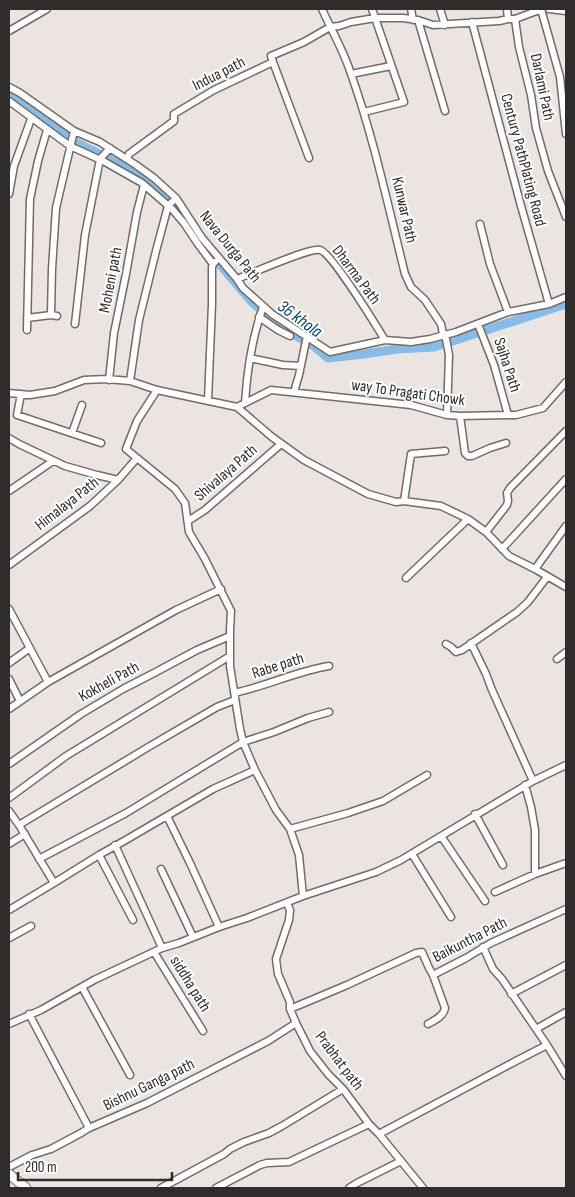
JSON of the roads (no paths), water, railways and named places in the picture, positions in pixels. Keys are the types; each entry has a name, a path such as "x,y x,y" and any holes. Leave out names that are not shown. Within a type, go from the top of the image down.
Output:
{"highway":[{"path":"10,1170 26,1188"}],"street":[{"path":"9,31 47,9"},
{"name":"Kunwar Path","path":"322,9 352,74 364,112 383,180 405,274 411,286 425,300 441,324 446,339 449,355 447,414"},
{"path":"364,112 404,102 372,9"},
{"path":"411,9 445,111"},
{"path":"440,9 445,24"},
{"name":"Darlami Path","path":"506,9 512,19 520,47 530,88 536,128 548,171 566,217"},
{"path":"330,27 375,18 403,18 433,25 499,21 512,19 542,9 560,78 566,134"},
{"path":"550,9 566,10"},
{"name":"Century PathPlating Road","path":"472,22 549,304"},
{"name":"Indua path","path":"127,159 130,154 174,121 174,114 214,90 274,62 271,56 304,42 330,27"},
{"path":"274,62 309,158"},
{"path":"352,74 391,66"},
{"name":"Nava Durga Path","path":"9,88 74,131 110,148 154,178 176,198 202,238 243,288 272,314 330,352 385,340 411,342 456,332 508,312 549,304 566,297"},
{"path":"9,101 70,146 100,159 144,186 168,206 184,223 213,264 208,401"},
{"path":"9,194 14,166 31,119"},
{"path":"27,330 30,198 47,130"},
{"path":"27,318 54,316 52,269 56,208 74,131"},
{"path":"75,324 85,235 100,159 110,148"},
{"name":"Moheni path","path":"109,380 114,333 137,212 144,186"},
{"path":"130,381 139,320 156,251 168,206 176,198"},
{"path":"480,224 490,264 508,312"},
{"name":"Dharma Path","path":"237,279 320,249 326,253 385,340"},
{"path":"213,264 220,259"},
{"path":"245,403 246,379 254,335 263,306"},
{"path":"260,317 290,336"},
{"name":"Sajha Path","path":"478,324 494,365 508,416"},
{"path":"294,392 307,336"},
{"path":"250,358 283,365 301,366"},
{"path":"9,393 30,395 55,391 84,380 130,381 157,390 237,407 272,437 304,460 368,494 396,502 404,501 441,506 468,519 486,532 509,556 566,586"},
{"name":"way To Pragati Chowk","path":"237,407 271,390 411,404 460,416 508,416 543,408 566,382"},
{"path":"157,390 137,421 126,449 176,489 185,503 189,532 205,558 232,611 230,666 243,742 276,810 290,829 299,855 303,896"},
{"path":"21,394 17,415 101,443"},
{"path":"72,433 82,405"},
{"path":"460,416 468,456 506,443"},
{"path":"486,532 506,505 508,501 507,493 510,488 566,430"},
{"path":"9,438 65,466 118,480"},
{"name":"Shivalaya Path","path":"188,521 205,510 281,444"},
{"path":"404,501 411,454 445,451"},
{"name":"Himalaya Path","path":"9,565 90,506 118,480 136,458"},
{"path":"9,491 53,461"},
{"path":"502,549 566,479"},
{"path":"406,578 468,519"},
{"path":"535,569 566,526"},
{"path":"446,644 456,652 471,644 517,612 548,577"},
{"path":"9,710 48,682 176,610 221,590"},
{"path":"9,608 48,682"},
{"name":"Kokheli Path","path":"9,764 81,714 123,688 196,650 230,636"},
{"path":"471,644 533,780"},
{"path":"9,662 30,648"},
{"path":"557,659 566,652"},
{"path":"9,798 66,756 230,656"},
{"name":"Rabe path","path":"234,693 329,666"},
{"path":"9,679 20,701"},
{"path":"19,825 217,707 235,700"},
{"path":"39,859 126,812 243,742 328,712"},
{"path":"9,1024 42,1010 82,986 162,948 303,896 376,872 412,854 533,780 566,765"},
{"path":"9,910 115,845 214,789 255,770"},
{"path":"290,829 383,801 427,775"},
{"path":"525,785 535,830 535,874"},
{"path":"9,811 54,883"},
{"path":"475,814 502,865"},
{"path":"167,816 219,927"},
{"path":"9,844 25,834"},
{"path":"441,836 485,902"},
{"path":"115,845 162,948"},
{"path":"412,854 451,917"},
{"path":"98,855 133,920"},
{"path":"495,892 535,874 566,863"},
{"path":"162,869 194,937"},
{"name":"Prabhat path","path":"287,903 290,910 289,920 276,959 278,974 290,1002 290,1009 296,1023 310,1051 423,1188"},
{"name":"Baikuntha Path","path":"290,1009 416,953 422,952 433,975 508,935 566,910"},
{"path":"9,938 31,926"},
{"path":"483,948 493,969 547,1045 566,1076"},
{"name":"siddha path","path":"154,952 203,1030"},
{"path":"511,994 566,965"},
{"path":"428,1024 445,1011 433,975"},
{"path":"82,986 130,1075"},
{"path":"536,1029 566,1012"},
{"path":"29,1014 89,1128"},
{"name":"Bishnu Ganga path","path":"10,1170 32,1155 50,1149 89,1128 147,1103 268,1042 296,1023"},
{"path":"380,1134 547,1045"},
{"path":"161,1188 244,1142 269,1133 344,1090"},
{"path":"216,1188 260,1165 289,1162 369,1124"},
{"path":"349,1188 400,1161"}],"waterway":[{"name":"36 khola","path":"9,94 47,119 68,136"},
{"name":"36 khola","path":"75,142 128,168 152,184 177,208 199,240 252,302 278,325 314,346 328,358 397,349 434,347 566,304"}]}
